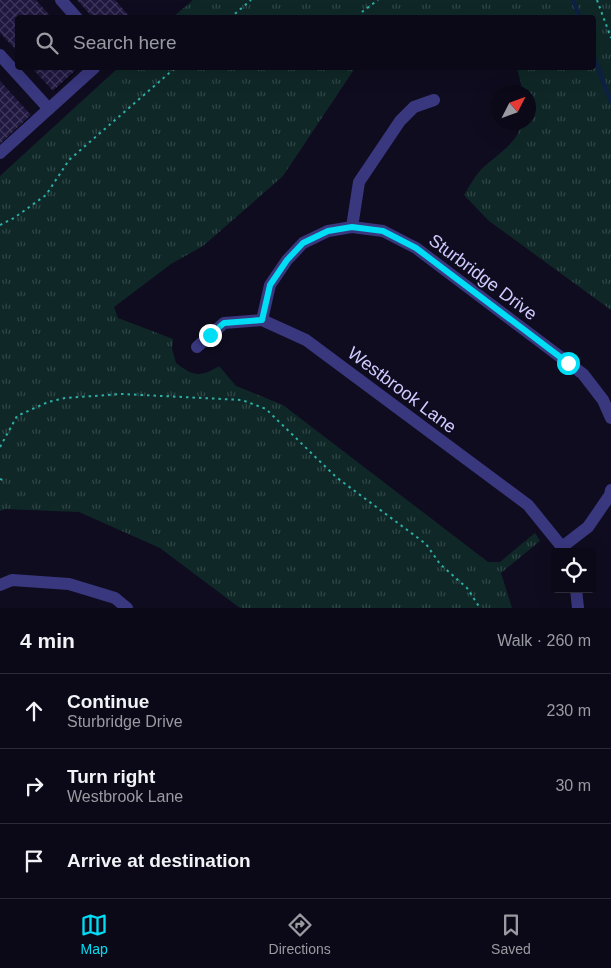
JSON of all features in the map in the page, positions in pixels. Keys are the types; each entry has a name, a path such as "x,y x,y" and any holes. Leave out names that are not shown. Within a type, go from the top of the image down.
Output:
{"street":[{"path":"62,0 75,15"},
{"path":"0,55 49,109"},
{"path":"0,153 92,70"},
{"path":"352,227 359,182 400,121 414,107 434,100"},
{"name":"Sturbridge Drive","path":"262,320 270,285 287,260 303,243 328,231 352,227 383,231 416,248 584,374 603,400 611,418"},
{"name":"Westbrook Lane","path":"197,348 224,323 262,320 306,340 528,505 562,548"},
{"path":"564,548 588,527 610,495 611,490"},
{"path":"0,585 12,580 69,584 115,598 127,608"},
{"path":"576,593 578,608"}],"path":[{"path":"234,15 252,0"},
{"path":"361,15 363,11 378,0"},
{"path":"597,0 611,38"},
{"path":"0,225 14,218 46,195 69,160 172,70"},
{"path":"0,446 17,416 48,402 66,398 122,394 242,400 254,403 266,409 336,477 426,544 440,564 467,588 480,608"},
{"path":"0,479 5,481"}],"green space":[{"path":"193,0 611,0 611,310 489,221 464,195 479,172 510,144 519,130 536,130 536,85 521,85 518,70 596,70 596,15 175,15"},
{"path":"116,70 354,70 283,176 203,246 171,264 114,307 118,318 173,339 172,349 176,363 187,371 202,374 219,366 236,386 283,405 488,562 500,562 535,533 540,541 501,573 512,608 240,608 160,548 79,512 5,509 0,511 0,176"}],"building":[{"path":"0,0 36,0 49,15 15,15 15,49 0,33"},
{"path":"77,0 115,0 128,15 90,15"},
{"path":"34,70 76,70 53,91"},
{"path":"0,81 31,115 0,144"}],"waterway":[{"path":"573,0 579,15"},
{"path":"596,62 611,102"}],"route":[{"path":"210,335 224,323 262,320 270,285 287,260 303,243 328,231 352,227 383,231 416,248 568,363"}]}
